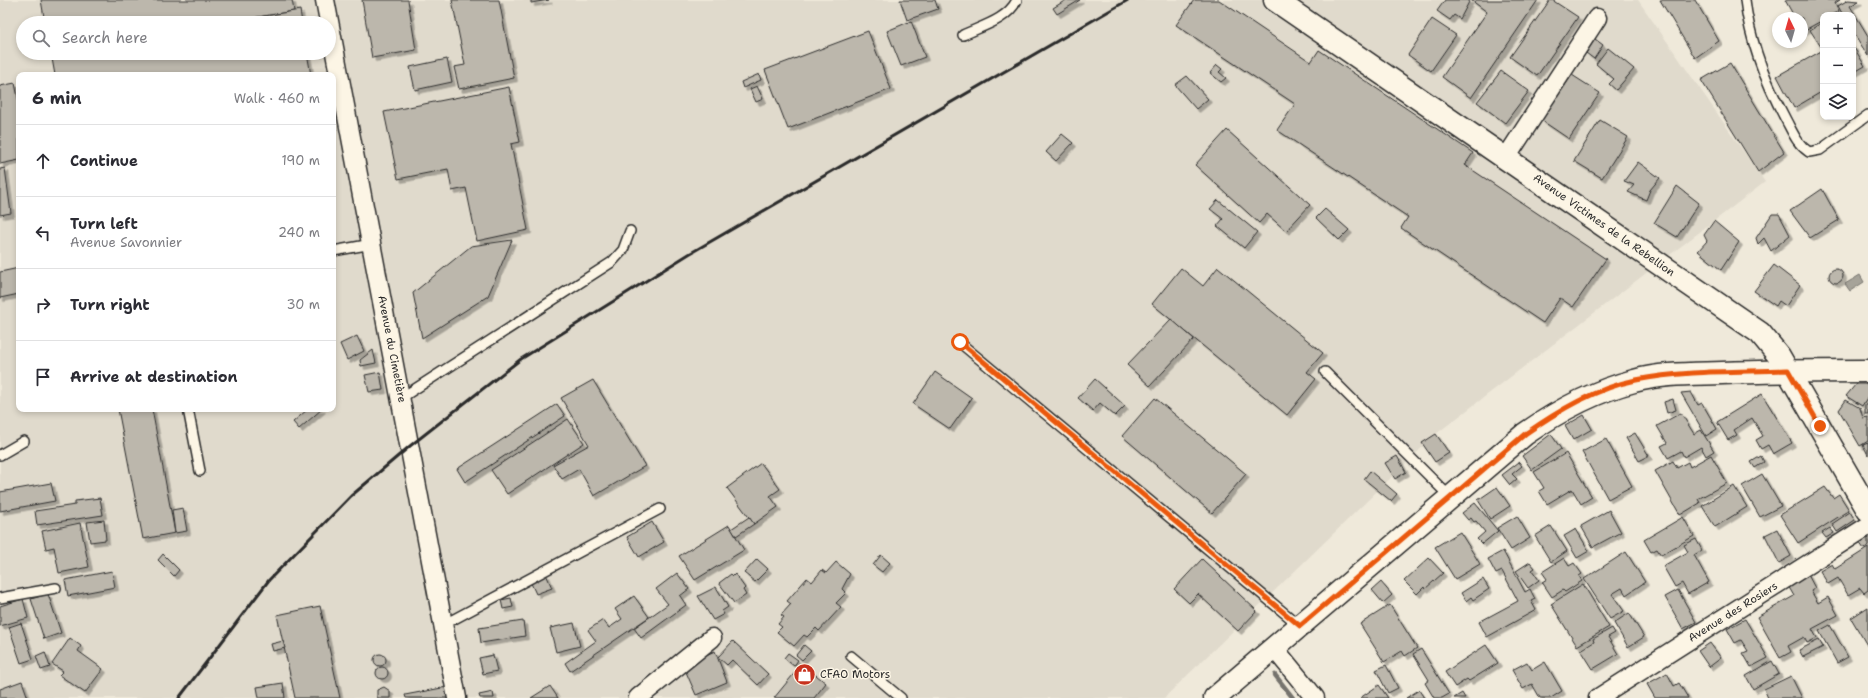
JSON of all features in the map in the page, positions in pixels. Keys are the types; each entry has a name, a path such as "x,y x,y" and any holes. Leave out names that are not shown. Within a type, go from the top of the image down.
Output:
{"street":[{"name":"Avenue du Cimetière","path":"325,0 327,16"},
{"name":"Avenue Victimes de la Rebellion","path":"1276,0 1760,333 1772,346 1788,370 1868,510"},
{"path":"1506,158 1597,18"},
{"name":"Avenue du Cimetière","path":"333,60 335,72"},
{"name":"Avenue du Cimetière","path":"337,88 372,244 457,698"},
{"path":"1215,698 1525,434 1550,416 1604,390 1635,380 1664,376 1788,370 1868,371"},
{"name":"Avenue des Rosiers","path":"1598,698 1868,526"},
{"path":"638,698 712,638"},
{"path":"1274,648 1315,698"}],"lane":[{"path":"964,35 1004,16 1014,6 1017,0"},
{"path":"1745,0 1750,31 1770,91 1800,146 1809,152 1820,150 1868,115"},
{"path":"401,398 612,262 624,250 630,231"},
{"path":"336,250 372,244"},
{"path":"960,342 1300,626"},
{"path":"1324,372 1450,498"},
{"path":"189,412 200,471"},
{"path":"0,455 24,441"},
{"path":"443,625 660,509"},
{"path":"0,598 56,588"},
{"path":"851,656 901,698"}],"shaded area":[{"path":"0,0 1638,0 1765,182 1436,434 1164,698 0,698"},
{"path":"1860,275 1864,282 1850,291 1845,284"}],"building":[{"path":"41,0 292,0 294,11 264,16 44,16"},
{"path":"362,0 408,0 416,50 372,58"},
{"path":"452,0 499,0 514,78 459,89 454,67 465,65"},
{"path":"531,0 549,0 531,3"},
{"path":"900,0 935,0 938,9 907,20"},
{"path":"1066,0 1080,0 1057,14 1053,8"},
{"path":"1194,0 1219,0 1311,62 1319,50 1473,153 1465,165 1606,259 1573,307 1560,298 1543,323 1401,228 1408,217 1277,130 1295,104 1176,25"},
{"path":"1445,0 1470,0 1460,19 1454,15 1450,20 1437,11"},
{"path":"1471,0 1538,0 1471,98 1442,77 1487,12"},
{"path":"1550,0 1578,17 1537,76 1510,57"},
{"path":"1660,0 1695,0 1719,41 1695,58"},
{"path":"1785,0 1840,0 1835,3 1839,11 1820,12 1820,22 1808,28 1808,12 1792,12"},
{"path":"1848,0 1859,1 1850,6 1854,12 1841,12 1838,6"},
{"path":"300,10 301,16 264,16"},
{"path":"1856,16 1868,36 1868,56 1856,37"},
{"path":"1432,19 1456,35 1431,71 1408,55"},
{"path":"911,21 925,57 901,66 887,31"},
{"path":"1820,24 1820,45 1810,30"},
{"path":"868,31 891,89 788,129 765,70"},
{"path":"1595,39 1603,45 1594,59 1586,53"},
{"path":"1608,48 1634,69 1616,90 1609,84 1614,79 1596,64"},
{"path":"1856,51 1865,66 1856,71"},
{"path":"1820,52 1820,93 1794,108 1777,76"},
{"path":"447,59 452,82 415,90 410,67"},
{"path":"52,60 308,60 310,72 54,72"},
{"path":"1730,63 1784,152 1758,172 1701,80"},
{"path":"1217,65 1222,69 1219,72 1226,78 1221,82 1210,73"},
{"path":"1501,71 1529,91 1505,123 1477,102"},
{"path":"759,74 761,80 743,88 741,82"},
{"path":"1572,75 1600,93 1569,139 1541,120"},
{"path":"1187,76 1208,99 1196,109 1175,85"},
{"path":"15,83 16,161 0,164 0,86"},
{"path":"757,86 763,99 756,102 750,89"},
{"path":"509,87 520,142 511,144 528,230 477,241 466,188 452,191 448,169 398,179 384,112"},
{"path":"1600,120 1628,137 1602,178 1574,161"},
{"path":"1227,130 1310,205 1286,231 1267,214 1259,223 1195,165"},
{"path":"1062,134 1073,143 1056,161 1046,152"},
{"path":"1638,162 1660,178 1650,190 1646,200 1628,192 1634,185 1624,181"},
{"path":"5,168 11,213 0,215 0,169"},
{"path":"1677,186 1699,203 1677,237 1654,223"},
{"path":"1822,189 1839,220 1810,238 1790,211"},
{"path":"1218,200 1257,232 1244,248 1217,226 1223,219 1210,209"},
{"path":"1325,209 1349,230 1339,240 1316,218"},
{"path":"1772,214 1779,214 1790,235 1771,251 1764,238 1758,244 1756,238"},
{"path":"1714,221 1739,242 1721,270 1698,251 1707,241 1704,235"},
{"path":"512,240 488,296 422,338 413,293 471,246"},
{"path":"1774,265 1800,285 1786,306 1779,301 1776,306 1754,291"},
{"path":"1218,267 1323,353 1307,372 1316,379 1287,415 1152,304 1181,268 1203,286"},
{"path":"16,269 16,295 0,298 0,272"},
{"path":"1836,269 1841,271 1843,276 1841,281 1836,283 1831,281 1829,276 1831,271"},
{"path":"1171,319 1194,339 1150,386 1127,365"},
{"path":"357,336 364,351 347,360 340,344"},
{"path":"373,350 376,363 361,366 360,360"},
{"path":"380,372 383,390 369,392 365,375"},
{"path":"935,372 972,398 950,429 913,404"},
{"path":"1095,379 1125,406 1115,416 1100,403 1093,411 1078,398"},
{"path":"593,380 645,466 594,496 579,469 562,479 553,465 589,445 561,398"},
{"path":"1856,384 1868,384 1868,396 1862,406 1846,396"},
{"path":"1691,392 1698,405 1702,403 1717,429 1706,436 1681,393"},
{"path":"1762,394 1792,443 1773,454 1768,445 1761,449 1756,440 1763,436 1752,418 1734,430 1737,435 1728,440 1717,422"},
{"path":"1155,398 1246,474 1212,513 1122,436"},
{"path":"1673,399 1676,410 1667,413 1664,402"},
{"path":"1846,400 1860,408 1863,418 1868,417 1868,441 1860,446 1839,410"},
{"path":"557,404 565,416 465,482 457,469"},
{"path":"1865,405 1868,405 1868,414 1865,414"},
{"path":"119,412 153,412 175,533 143,539"},
{"path":"305,412 319,412 299,429 293,422"},
{"path":"1681,413 1694,434 1701,430 1714,451 1706,456 1701,447 1684,457 1681,451 1668,458 1661,446 1667,443 1657,426"},
{"path":"1584,415 1592,429 1573,440 1565,426"},
{"path":"568,419 584,443 507,494 491,470"},
{"path":"1635,433 1649,456 1639,461 1626,438"},
{"path":"1436,434 1449,453 1435,462 1422,443"},
{"path":"1551,434 1561,449 1532,470 1522,456"},
{"path":"1606,439 1632,486 1608,499 1582,452"},
{"path":"1868,443 1868,455 1863,445"},
{"path":"1566,453 1592,497 1581,504 1572,489 1547,504 1539,491 1544,488 1534,472"},
{"path":"1711,455 1727,483 1698,499 1700,503 1680,515 1655,471 1673,461 1677,468 1688,462 1690,467"},
{"path":"1397,456 1406,472 1395,479 1385,463"},
{"path":"1761,456 1764,462 1755,468 1751,462"},
{"path":"1519,462 1522,466 1512,474 1517,479 1510,485 1502,475"},
{"path":"761,463 780,489 770,496 778,507 754,524 727,488"},
{"path":"1370,471 1397,494 1391,501 1364,479"},
{"path":"1762,474 1781,506 1760,517 1742,486"},
{"path":"51,483 55,501 0,511 0,492"},
{"path":"1734,486 1747,507 1715,527 1702,506"},
{"path":"1497,487 1510,506 1490,519 1478,500"},
{"path":"1825,487 1833,498 1839,494 1849,510 1798,543 1780,515"},
{"path":"100,498 103,515 37,525 35,511 75,505 75,501"},
{"path":"1475,503 1498,531 1482,544 1477,539 1485,532 1476,521 1474,522 1471,518 1468,520 1462,513"},
{"path":"183,508 187,531 175,533 172,510"},
{"path":"1609,510 1621,532 1593,547 1581,526"},
{"path":"1850,512 1855,520 1837,532 1832,524"},
{"path":"1517,516 1530,538 1511,550 1497,528"},
{"path":"749,517 754,524 736,536 731,529"},
{"path":"1683,517 1694,536 1661,555 1657,549 1651,552 1644,540"},
{"path":"104,520 106,540 90,542 87,522"},
{"path":"652,522 664,542 639,557 627,537"},
{"path":"80,523 89,567 59,573 54,547 46,549 42,531"},
{"path":"729,525 744,550 695,580 679,556"},
{"path":"1551,526 1567,551 1551,562 1535,536"},
{"path":"1830,528 1834,533 1826,538 1822,533"},
{"path":"1576,529 1589,551 1577,558 1564,536"},
{"path":"1777,529 1791,556 1779,563 1765,535"},
{"path":"1460,532 1480,564 1455,579 1435,547"},
{"path":"1868,536 1868,546 1864,549 1859,542"},
{"path":"1696,539 1702,550 1694,555 1709,582 1688,594 1682,583 1675,587 1663,566 1688,552 1684,545"},
{"path":"1868,548 1868,590 1864,593 1860,588 1848,595 1838,578 1828,584 1820,571 1832,564 1835,569"},
{"path":"1503,551 1525,592 1530,589 1535,599 1531,601 1536,610 1487,637 1479,622 1518,601 1502,571 1496,574 1488,559"},
{"path":"1626,552 1645,582 1626,595 1622,588 1612,594 1624,611 1610,619 1584,579"},
{"path":"163,554 179,570 174,576 158,560"},
{"path":"881,555 890,563 882,572 873,565"},
{"path":"1429,558 1443,573 1417,594 1404,581"},
{"path":"1564,558 1569,566 1574,563 1582,574 1579,576 1582,581 1565,592 1563,590 1552,597 1542,582 1547,579 1542,572"},
{"path":"757,559 768,569 755,582 744,573"},
{"path":"1202,559 1257,611 1238,631 1198,594 1189,603 1174,589"},
{"path":"836,562 850,574 842,589 846,593 836,603 841,607 819,631 816,628 807,637 804,635 794,646 777,632 782,627 778,624 784,617 781,615 791,604 787,601 807,578 812,582 822,570 826,573"},
{"path":"1530,562 1535,568 1532,570 1539,580 1528,588 1516,571"},
{"path":"112,571 115,587 68,596 65,580"},
{"path":"677,573 689,589 680,596 686,605 641,638 634,628 668,604 656,589"},
{"path":"1807,573 1815,588 1811,591 1818,603 1828,597 1838,615 1812,629 1817,638 1807,643 1804,637 1788,646 1791,652 1780,658 1757,617 1794,596 1787,584"},
{"path":"546,574 552,588 536,594 530,581"},
{"path":"731,574 733,576 735,574 745,588 743,590 746,595 734,603 719,583"},
{"path":"1483,579 1489,589 1473,600 1471,597 1466,601 1461,593"},
{"path":"1381,582 1392,595 1383,603 1372,590"},
{"path":"1583,584 1609,627 1577,646 1551,604"},
{"path":"716,587 728,607 722,611 724,614 713,620 698,596"},
{"path":"1678,590 1696,622 1683,629 1665,597"},
{"path":"48,594 61,633 44,639 31,599"},
{"path":"634,596 649,617 570,671 565,663 596,641 588,630 603,620 609,628 622,619 615,609"},
{"path":"511,598 513,607 503,609 501,600"},
{"path":"23,599 28,618 0,626 0,606"},
{"path":"1390,605 1417,648 1405,656 1402,651 1384,662 1360,624"},
{"path":"320,606 340,698 295,698 277,615"},
{"path":"1868,607 1868,647 1851,618"},
{"path":"1629,613 1644,637 1628,647 1614,623"},
{"path":"1745,619 1768,658 1751,667 1743,653 1748,651 1741,640 1735,643 1727,629"},
{"path":"523,621 525,636 481,643 479,628"},
{"path":"21,623 33,659 21,663 9,627"},
{"path":"574,623 580,646 556,652 550,628"},
{"path":"1830,625 1848,657 1837,663 1819,631"},
{"path":"1612,628 1615,633 1608,637 1618,654 1593,669 1581,650 1594,642 1593,639"},
{"path":"70,638 81,646 78,651 103,669 85,693 59,675 63,671 52,664"},
{"path":"1819,640 1823,647 1803,657 1799,650"},
{"path":"283,641 285,648 273,651 271,644"},
{"path":"733,641 768,674 758,685 732,660 727,665 718,657"},
{"path":"1710,643 1721,658 1709,667 1698,651"},
{"path":"804,645 811,651 802,660 796,655"},
{"path":"1486,645 1498,663 1469,681 1467,679 1455,687 1445,672"},
{"path":"1421,649 1449,694 1442,698 1434,698 1425,683 1429,680 1413,654"},
{"path":"715,651 727,682 696,695 683,665"},
{"path":"45,652 50,667 41,670 36,656"},
{"path":"788,653 798,660 794,666 784,658"},
{"path":"380,654 384,656 386,660 384,664 380,666 376,664 374,660 376,656"},
{"path":"493,655 497,671 483,674 479,658"},
{"path":"1772,661 1779,674 1753,689 1746,676"},
{"path":"1527,662 1532,670 1545,662 1562,691 1551,698 1540,698 1532,684 1523,689 1512,670"},
{"name":"CFAO Motors","path":"802,664 826,683 814,698 774,698"},
{"path":"1386,665 1398,688 1388,693 1376,670"},
{"path":"382,667 386,669 388,673 386,677 382,679 378,677 376,673 378,669"},
{"path":"1667,673 1674,686 1679,683 1688,698 1655,698 1647,684"},
{"path":"1791,676 1802,698 1768,698 1764,689"},
{"path":"22,681 28,698 0,698 0,689"},
{"path":"283,683 285,698 259,698 257,687"},
{"path":"1379,685 1388,698 1360,698"},
{"path":"550,686 558,698 531,698"},
{"path":"384,687 390,691 390,698 377,698 377,690"},
{"path":"447,687 449,698 406,698 405,695"},
{"path":"1419,690 1424,698 1406,698"},
{"path":"493,692 494,698 480,698 479,695"},
{"path":"1462,693 1465,698 1454,698"}],"waterway":[{"path":"1275,675 1293,698"}],"railway":[{"path":"179,698 269,580 351,496 410,446 521,359 689,254 1128,0"}],"place":[{"name":"CFAO Motors","path":"804,674"}],"route":[{"path":"960,342 1300,626 1525,434 1550,416 1604,390 1635,380 1664,376 1788,370 1820,426"}]}
